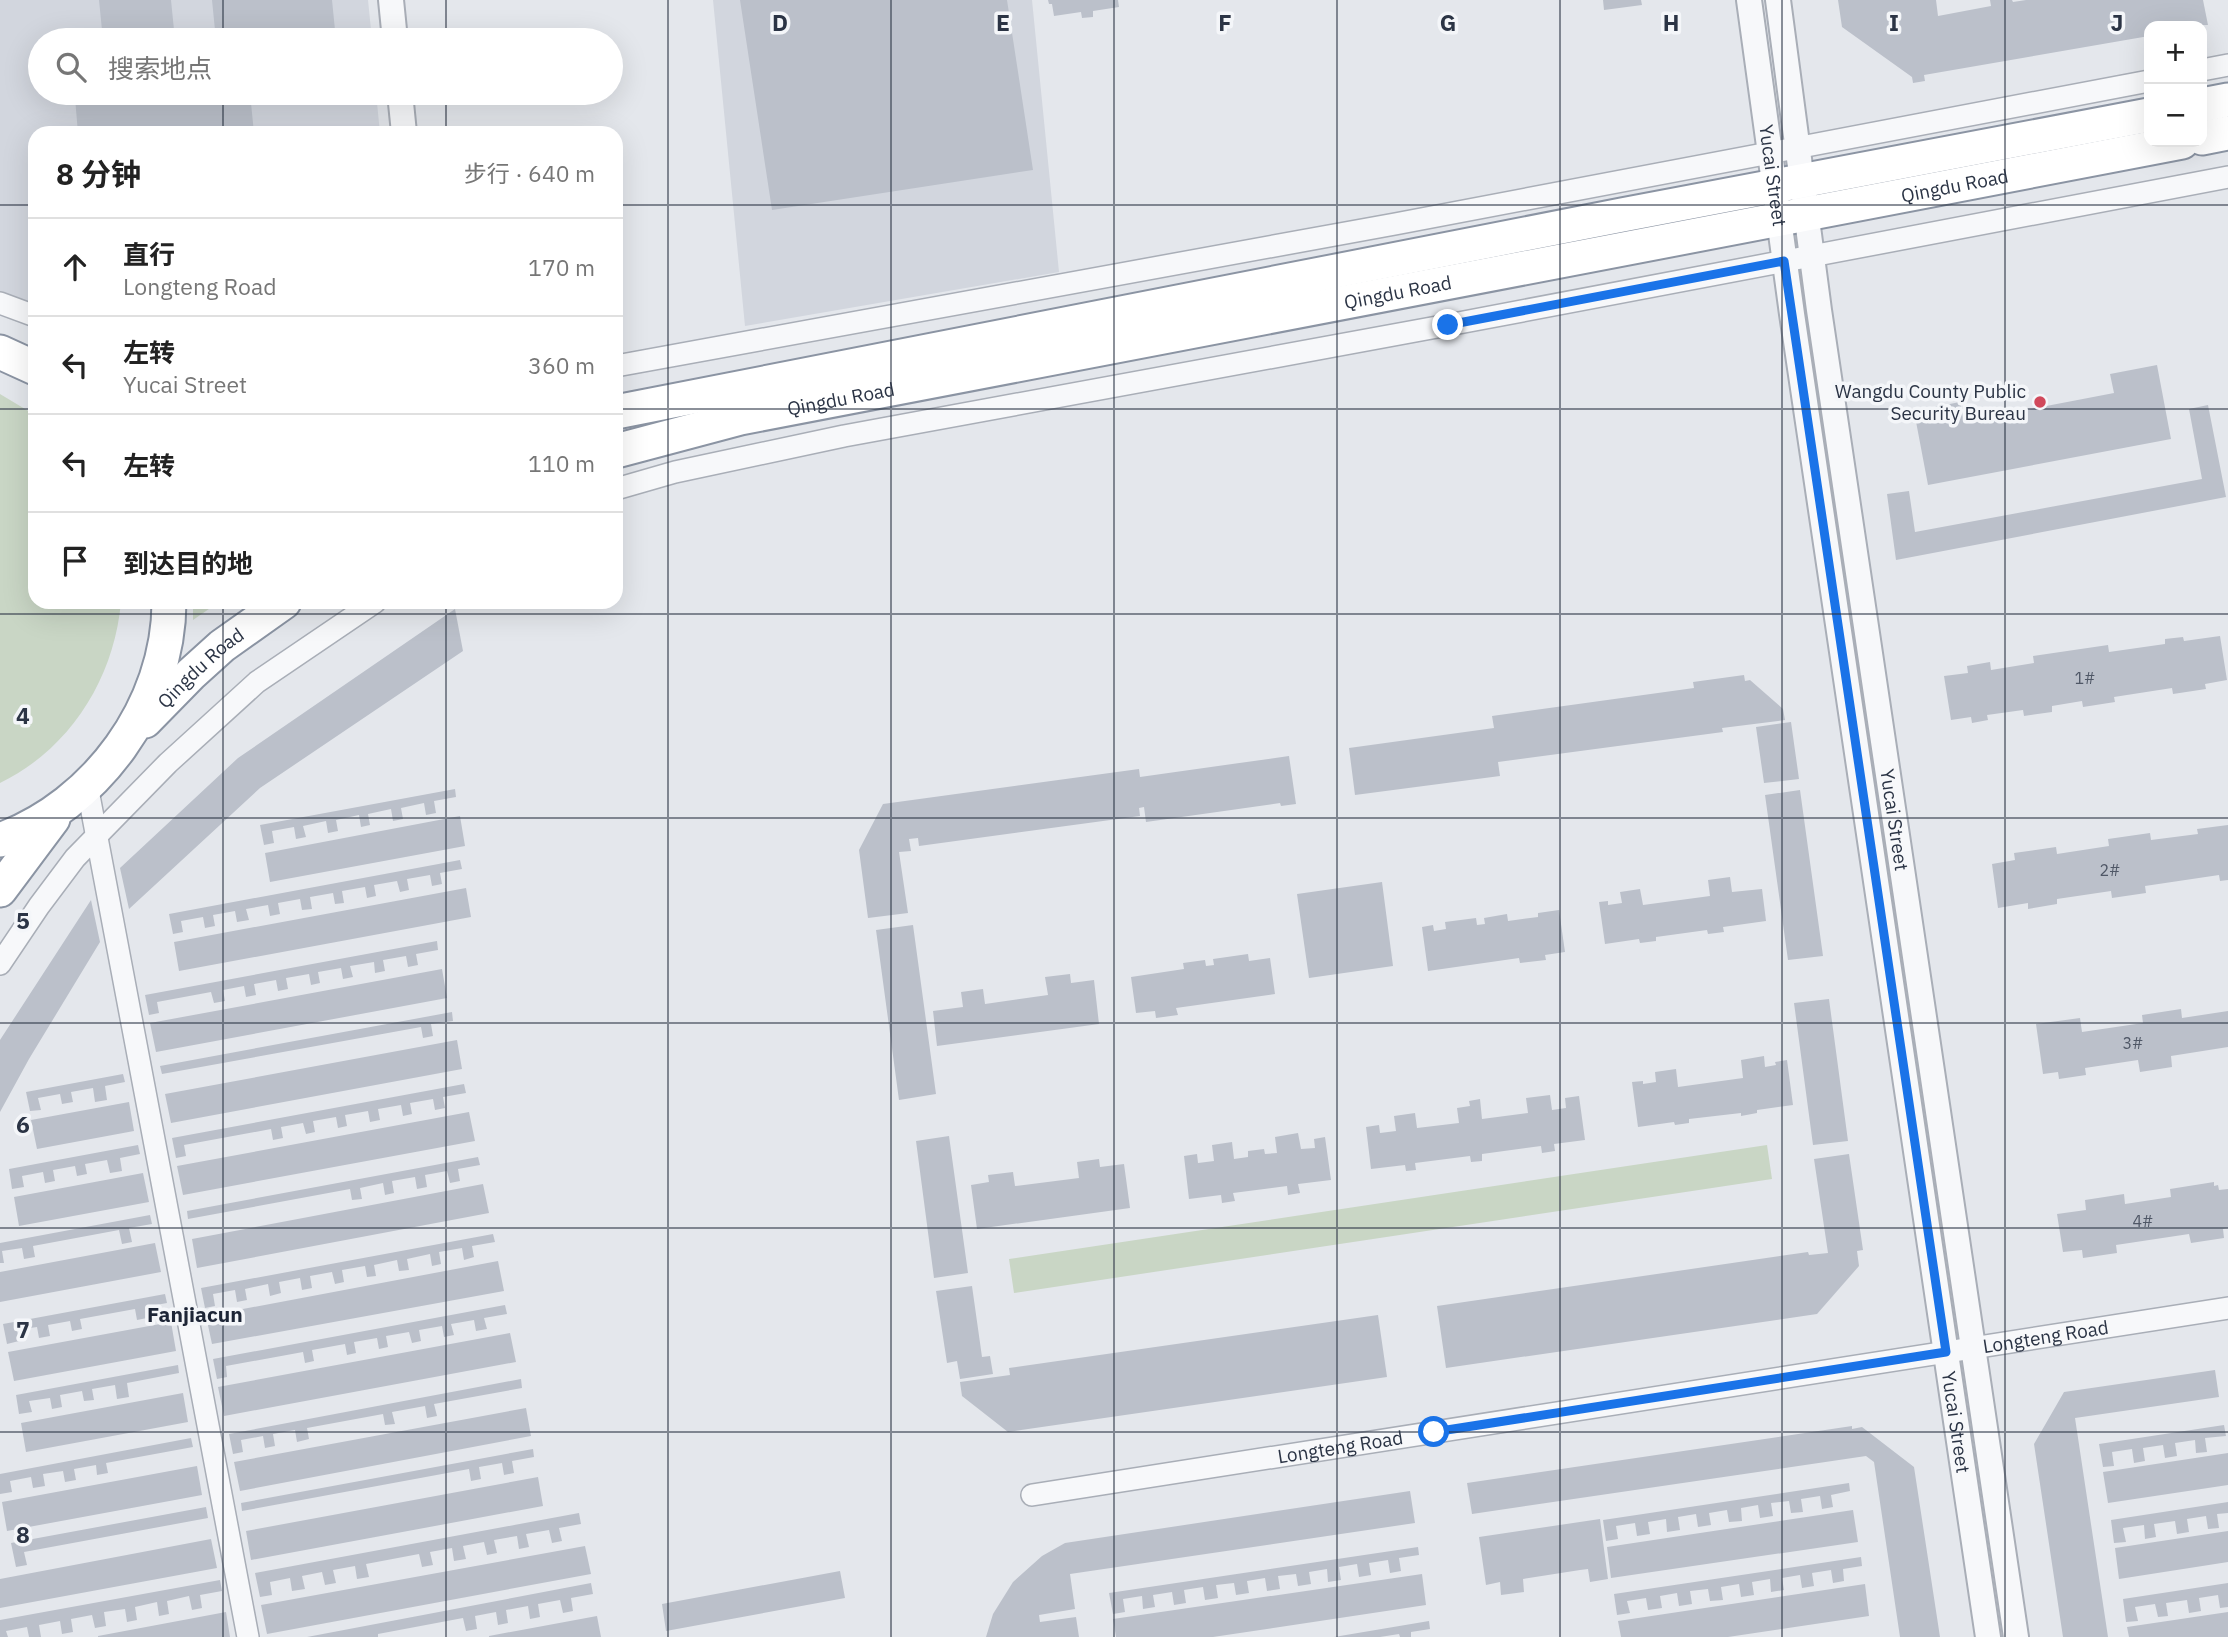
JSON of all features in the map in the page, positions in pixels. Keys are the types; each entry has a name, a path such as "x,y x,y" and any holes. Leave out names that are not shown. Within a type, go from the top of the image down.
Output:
{"highway":[{"path":"2207,104 2228,100"},
{"name":"Qingdu Road","path":"623,411 2144,116"},
{"path":"2207,137 2228,133"},
{"name":"Qingdu Road","path":"623,449 740,418 2156,147"},
{"path":"0,352 28,365"},
{"path":"0,890 76,795 106,766 139,718 160,664 168,609"},
{"name":"Qingdu Road","path":"124,743 222,646 274,609"},
{"path":"0,840 39,822 76,795"}],"street":[{"path":"391,0 394,28"},
{"name":"Yucai Street","path":"1749,0 1770,153 1788,184 1793,216 1812,256 2016,1637"},
{"name":"Yucai Street","path":"1778,0 1798,148 1788,184"},
{"path":"2207,69 2228,65"},
{"path":"623,365 1798,148 2144,81"},
{"path":"401,105 403,126"},
{"path":"623,487 709,464 844,436 2228,177"},
{"name":"Yucai Street","path":"1793,216 1784,261 1988,1637"},
{"path":"0,303 28,313"},
{"path":"0,964 75,858 168,764 257,682 365,609"},
{"path":"76,795 97,835 248,1637"},
{"name":"Longteng Road","path":"1032,1495 2228,1308"}],"shaded area":[{"path":"0,0 368,0 371,28 28,28 28,105 377,105 379,126 28,126 28,302 0,292"},
{"path":"713,0 1032,0 1059,272 745,326"}],"green space":[{"path":"0,394 28,411 28,609 120,609 109,658 84,709 47,751 25,769 0,783"},
{"path":"193,609 209,609 193,620"},
{"path":"1767,1145 1772,1179 1014,1293 1009,1259"}],"building":[{"path":"99,0 171,0 174,28 102,28"},
{"path":"212,0 332,0 335,28 215,28"},
{"path":"740,0 1007,0 1033,170 772,210"},
{"path":"1048,0 1118,0 1119,7 1093,11 1093,17 1082,18 1081,12 1054,16 1052,4 1049,4"},
{"path":"1603,0 1641,0 1642,5 1604,10"},
{"path":"1838,0 1936,0 1938,16 1991,6 1990,0 2203,0 2208,25 2207,21 2144,21 2144,37 1924,75 1925,81 1913,83 1912,77 1842,27"},
{"path":"76,105 251,105 253,126 77,126"},
{"path":"2157,365 2171,439 1928,485 1914,411 1960,402 1964,422 2114,393 2110,374"},
{"path":"2208,405 2226,497 1896,560 1887,494 1909,491 1915,532 2202,479 2189,409"},
{"path":"455,609 463,651 260,788 129,909 120,868 238,758"},
{"path":"2220,636 2227,680 2205,684 2206,689 2173,694 2172,688 2114,697 2115,702 2083,707 2082,701 2052,706 2052,712 2024,716 2023,710 1987,715 1988,720 1972,723 1971,717 1951,720 1944,676 1968,673 1967,666 1990,662 1991,670 2034,663 2033,656 2108,645 2109,652 2165,644 2165,639 2183,637 2184,641"},
{"path":"1744,675 1745,681 1750,680 1783,709 1785,720 1722,728 1723,732 1498,762 1500,776 1355,795 1349,748 1494,728 1492,716 1694,688 1693,682"},
{"path":"1791,722 1799,779 1764,783 1756,727"},
{"path":"1289,756 1296,804 1281,806 1280,803 1146,822 1144,807 1139,808 1140,816 919,846 918,838 909,839 911,851 899,852 908,913 868,918 859,850 883,804 1139,769 1140,777"},
{"path":"455,789 456,797 434,801 436,813 426,815 424,803 401,808 403,819 393,821 391,809 368,814 370,825 361,827 359,815 336,820 338,831 328,833 326,821 303,826 306,837 296,839 294,827 272,831 274,843 264,845 260,825"},
{"path":"1800,790 1823,956 1788,960 1765,795"},
{"path":"460,816 465,846 270,882 265,853"},
{"path":"2228,825 2228,880 2220,881 2219,875 2145,886 2146,893 2112,898 2111,891 2057,899 2057,904 2028,909 2028,903 1998,908 1992,864 2015,860 2014,853 2056,847 2057,854 2109,846 2108,839 2150,833 2151,840 2198,834 2197,829"},
{"path":"460,860 462,869 440,873 442,884 432,886 430,875 407,879 409,890 400,892 397,881 374,885 376,896 367,898 365,887 342,891 344,903 335,904 333,893 310,897 312,909 302,910 300,899 278,903 280,914 270,916 268,905 246,909 249,920 237,922 235,911 213,915 215,926 205,928 203,917 181,921 183,932 173,934 169,914"},
{"path":"1730,877 1732,892 1762,889 1766,921 1723,927 1724,932 1708,934 1707,930 1656,937 1656,941 1640,943 1639,939 1605,944 1599,902 1608,901 1608,905 1622,903 1620,892 1640,889 1643,905 1710,896 1708,880"},
{"path":"1382,882 1393,966 1309,978 1297,894"},
{"path":"466,888 471,917 179,971 174,942"},
{"path":"91,900 100,942 0,1112 0,1040"},
{"path":"1559,910 1565,952 1545,955 1546,960 1520,963 1519,958 1428,971 1422,927 1433,925 1434,931 1446,929 1445,922 1476,918 1477,925 1485,924 1484,918 1507,914 1508,921 1538,917 1538,913"},
{"path":"913,925 936,1094 899,1100 876,930"},
{"path":"437,941 438,950 416,954 418,965 408,967 406,956 383,960 385,971 375,973 374,962 350,966 353,977 343,979 341,968 318,972 320,983 311,985 309,974 286,978 288,989 278,991 276,980 254,984 256,995 246,997 244,986 223,990 225,1001 214,1003 211,992 157,1002 159,1013 149,1015 145,995"},
{"path":"1248,954 1249,961 1270,958 1275,994 1176,1008 1178,1015 1156,1018 1155,1011 1136,1013 1131,977 1184,969 1183,963 1205,960 1206,966 1214,965 1213,959"},
{"path":"442,969 447,998 156,1052 150,1023"},
{"path":"1070,974 1071,983 1094,980 1099,1024 937,1046 933,1011 963,1007 961,992 983,989 985,1004 1048,995 1045,977"},
{"path":"1829,999 1848,1141 1813,1145 1794,1003"},
{"path":"2181,1009 2182,1018 2228,1011 2228,1047 2171,1056 2172,1067 2140,1072 2138,1060 2085,1068 2086,1075 2059,1079 2058,1072 2043,1074 2036,1024 2080,1018 2082,1032 2143,1023 2142,1015"},
{"path":"452,1012 453,1021 431,1024 433,1036 423,1038 421,1027 162,1074 160,1066"},
{"path":"457,1040 462,1069 171,1123 165,1094"},
{"path":"1764,1056 1765,1067 1787,1060 1793,1105 1757,1110 1757,1113 1741,1116 1741,1113 1689,1119 1689,1123 1675,1125 1674,1122 1638,1127 1632,1082 1656,1082 1655,1072 1676,1069 1678,1087 1743,1078 1741,1060"},
{"path":"123,1074 125,1082 105,1086 107,1100 95,1102 93,1088 71,1092 73,1102 62,1104 60,1094 38,1098 41,1110 30,1111 26,1092"},
{"path":"464,1084 466,1093 443,1097 445,1108 435,1110 433,1099 410,1103 412,1114 403,1116 401,1105 378,1109 380,1120 370,1122 368,1111 345,1115 347,1126 338,1128 336,1117 313,1121 315,1132 306,1134 303,1123 281,1127 283,1138 273,1140 271,1129 184,1145 186,1156 176,1158 172,1138"},
{"path":"1550,1095 1552,1110 1566,1108 1565,1098 1579,1096 1585,1140 1554,1144 1555,1151 1542,1153 1541,1146 1482,1154 1482,1161 1471,1162 1470,1156 1415,1163 1416,1170 1406,1171 1405,1165 1371,1169 1366,1127 1379,1125 1380,1133 1396,1131 1394,1116 1415,1113 1417,1128 1459,1123 1457,1108 1470,1106 1469,1101 1480,1099 1482,1119 1528,1113 1526,1098"},
{"path":"129,1102 134,1131 37,1149 31,1120"},
{"path":"469,1112 475,1141 183,1195 177,1166"},
{"path":"1298,1133 1301,1149 1315,1148 1314,1139 1325,1137 1331,1180 1298,1184 1300,1193 1288,1195 1287,1186 1233,1193 1235,1201 1222,1203 1221,1195 1189,1199 1184,1156 1197,1154 1198,1163 1214,1161 1212,1145 1232,1142 1234,1159 1248,1157 1248,1151 1264,1149 1265,1154 1277,1153 1275,1137"},
{"path":"949,1136 968,1273 934,1278 916,1141"},
{"path":"138,1145 140,1154 120,1158 122,1171 110,1173 107,1160 85,1164 87,1174 77,1176 75,1166 53,1170 55,1181 45,1183 43,1172 22,1176 24,1187 12,1189 9,1169"},
{"path":"1849,1154 1863,1250 1857,1251 1859,1266 1817,1314 1446,1368 1437,1306 1808,1252 1809,1255 1828,1253 1814,1159"},
{"path":"478,1157 480,1165 458,1169 460,1181 450,1183 447,1171 425,1175 427,1187 417,1189 415,1177 392,1181 394,1193 385,1195 383,1183 360,1188 362,1199 352,1200 350,1189 188,1219 187,1211"},
{"path":"1099,1159 1100,1167 1124,1164 1130,1208 977,1229 971,1185 989,1182 988,1175 1013,1172 1015,1186 1079,1178 1077,1162"},
{"path":"143,1173 149,1202 19,1226 14,1197"},
{"path":"2214,1182 2214,1186 2218,1185 2219,1190 2228,1189 2228,1228 2223,1229 2224,1238 2191,1243 2189,1234 2116,1245 2117,1253 2083,1258 2082,1250 2063,1252 2057,1214 2086,1210 2085,1200 2124,1194 2125,1204 2171,1197 2170,1189"},
{"path":"483,1184 489,1213 197,1268 192,1239"},
{"path":"150,1215 152,1224 129,1228 132,1242 122,1244 119,1230 33,1246 35,1257 24,1259 22,1248 2,1251 4,1263 0,1263 0,1243"},
{"path":"493,1234 495,1242 472,1246 474,1257 464,1260 462,1248 439,1252 441,1264 432,1266 430,1254 407,1259 409,1270 399,1271 397,1260 374,1265 376,1276 367,1277 365,1266 342,1270 344,1282 335,1284 332,1272 310,1276 312,1288 302,1290 300,1278 279,1282 281,1293 270,1296 268,1284 245,1289 247,1300 237,1302 235,1290 213,1294 215,1306 205,1308 201,1288"},
{"path":"155,1243 161,1272 0,1302 0,1272"},
{"path":"498,1261 504,1291 212,1344 206,1316"},
{"path":"972,1286 982,1357 990,1356 993,1374 960,1379 957,1361 947,1363 936,1291"},
{"path":"165,1294 167,1303 145,1307 147,1318 137,1320 135,1309 80,1319 82,1329 72,1331 70,1321 48,1325 50,1336 39,1338 37,1327 17,1330 19,1341 7,1344 3,1324"},
{"path":"505,1305 507,1314 484,1318 487,1329 476,1331 474,1320 451,1324 454,1335 444,1337 442,1326 419,1330 421,1341 412,1343 409,1332 386,1336 388,1347 379,1349 377,1338 354,1342 356,1353 347,1355 345,1344 312,1350 314,1361 305,1363 303,1352 226,1366 227,1377 217,1379 213,1359"},
{"path":"1378,1315 1387,1377 1008,1432 962,1396 960,1382 1010,1375 1009,1368"},
{"path":"171,1322 176,1351 14,1381 8,1352"},
{"path":"510,1333 516,1362 224,1416 218,1387"},
{"path":"178,1365 179,1373 127,1383 129,1397 117,1399 115,1385 92,1389 94,1400 84,1401 82,1391 60,1395 62,1407 52,1409 50,1398 29,1401 32,1412 19,1414 16,1395"},
{"path":"2215,1370 2219,1397 2075,1418 2108,1637 2063,1637 2034,1444 2064,1392"},
{"path":"521,1379 522,1388 434,1404 437,1416 427,1418 425,1406 392,1412 395,1424 385,1425 383,1414 307,1428 309,1439 297,1442 295,1430 273,1434 275,1446 265,1448 263,1436 241,1440 243,1452 233,1454 229,1434"},
{"path":"183,1393 188,1422 26,1452 21,1423"},
{"path":"526,1408 531,1436 240,1491 234,1462"},
{"path":"2224,1425 2226,1436 2205,1438 2207,1452 2196,1453 2195,1440 2175,1443 2177,1456 2165,1458 2163,1445 2143,1448 2145,1461 2134,1463 2132,1449 2112,1452 2114,1466 2103,1467 2099,1444"},
{"path":"1852,1426 1852,1429 1862,1427 1914,1467 1940,1637 1900,1637 1874,1462 1866,1456 1472,1514 1467,1483"},
{"path":"191,1438 193,1447 106,1463 108,1473 97,1475 96,1465 74,1469 76,1480 65,1482 63,1471 43,1474 45,1486 33,1488 31,1477 10,1481 12,1492 0,1494 0,1474"},
{"path":"533,1449 534,1457 512,1461 514,1473 504,1475 502,1463 479,1467 481,1479 471,1481 469,1469 242,1511 241,1503"},
{"path":"2228,1453 2228,1485 2108,1503 2103,1472"},
{"path":"197,1466 202,1495 7,1531 2,1502"},
{"path":"538,1477 543,1506 251,1560 246,1531"},
{"path":"1849,1483 1850,1491 1831,1495 1833,1507 1822,1509 1820,1496 1801,1499 1803,1512 1791,1513 1789,1501 1771,1503 1773,1516 1760,1518 1758,1505 1741,1508 1742,1521 1729,1522 1727,1510 1709,1513 1711,1525 1698,1527 1696,1514 1678,1517 1680,1530 1667,1532 1666,1519 1648,1522 1650,1534 1637,1536 1635,1523 1616,1526 1618,1539 1606,1541 1603,1520"},
{"path":"1410,1491 1415,1523 1070,1574 1075,1609 1039,1615 1040,1622 1076,1617 1079,1637 986,1637 993,1614 1013,1582 1042,1556 1065,1543"},
{"path":"2228,1502 2228,1513 2217,1514 2219,1528 2208,1529 2206,1516 2187,1519 2189,1532 2177,1534 2175,1521 2154,1524 2156,1537 2145,1539 2144,1525 2123,1528 2126,1542 2114,1543 2111,1520"},
{"path":"206,1507 208,1518 24,1552 27,1565 16,1567 11,1543"},
{"path":"1853,1510 1858,1542 1611,1578 1607,1547"},
{"path":"579,1513 581,1524 559,1528 562,1541 552,1543 549,1530 526,1534 529,1547 519,1549 517,1536 494,1540 497,1553 487,1555 484,1542 463,1546 466,1559 454,1561 452,1548 430,1552 433,1565 422,1567 419,1554 366,1564 369,1577 357,1579 355,1566 333,1570 336,1583 325,1585 322,1572 302,1576 305,1589 292,1591 290,1578 270,1582 272,1595 260,1597 255,1573"},
{"path":"1600,1519 1608,1579 1590,1582 1588,1569 1523,1579 1524,1592 1501,1595 1500,1582 1486,1585 1479,1537"},
{"path":"2228,1531 2228,1562 2119,1579 2115,1548"},
{"path":"211,1539 217,1568 0,1608 0,1579"},
{"path":"585,1546 591,1574 267,1634 261,1605"},
{"path":"1418,1547 1419,1555 1399,1558 1401,1571 1390,1573 1388,1560 1369,1563 1371,1575 1359,1577 1357,1564 1339,1567 1341,1580 1328,1582 1327,1569 1309,1572 1311,1584 1298,1586 1296,1574 1278,1576 1280,1589 1267,1591 1265,1578 1247,1581 1249,1593 1236,1595 1234,1583 1216,1585 1218,1598 1205,1600 1203,1587 1184,1590 1186,1603 1174,1605 1172,1592 1153,1595 1155,1607 1143,1609 1142,1596 1123,1599 1125,1612 1113,1614 1109,1593"},
{"path":"1861,1557 1862,1566 1843,1569 1844,1581 1833,1583 1831,1570 1812,1573 1814,1586 1802,1588 1800,1575 1782,1578 1784,1590 1771,1592 1770,1579 1752,1582 1754,1595 1741,1597 1739,1584 1721,1587 1723,1600 1710,1601 1708,1589 1690,1591 1692,1604 1679,1606 1677,1593 1660,1596 1662,1608 1648,1610 1646,1598 1627,1601 1630,1613 1617,1615 1614,1594"},
{"path":"840,1571 845,1598 666,1631 662,1604"},
{"path":"1422,1574 1426,1605 1213,1637 1116,1637 1113,1619"},
{"path":"220,1580 222,1591 200,1595 202,1608 192,1610 189,1596 167,1601 169,1614 159,1616 157,1602 135,1607 137,1620 127,1622 125,1609 104,1612 106,1626 95,1628 92,1615 71,1619 73,1632 62,1634 60,1621 39,1625 41,1637 29,1637 27,1627 6,1631 8,1637 0,1637 0,1620"},
{"path":"591,1583 593,1594 571,1598 573,1611 563,1613 560,1600 538,1604 540,1617 530,1619 528,1606 506,1610 508,1623 498,1625 496,1612 475,1616 477,1629 466,1631 463,1618 378,1634 378,1637 307,1637"},
{"path":"2228,1583 2228,1607 2220,1608 2218,1595 2199,1598 2201,1611 2189,1613 2187,1600 2166,1603 2168,1616 2158,1617 2155,1604 2135,1607 2138,1621 2126,1622 2123,1599"},
{"path":"1865,1584 1869,1616 1728,1637 1621,1637 1618,1621"},
{"path":"226,1612 230,1637 98,1637 98,1636"},
{"path":"2228,1612 2228,1637 2129,1637 2127,1627"},
{"path":"597,1616 601,1637 489,1637 489,1636"},
{"path":"1429,1621 1430,1629 1411,1632 1411,1637 1400,1637 1399,1634 1380,1637 1334,1637"}],"place":[{"name":"Wangdu County Public Security Bureau","path":"2040,402"}],"district":[{"name":"Fanjiacun","path":"195,1314"}],"route":[{"path":"1434,1432 1946,1352 1784,261 1448,325"}]}
